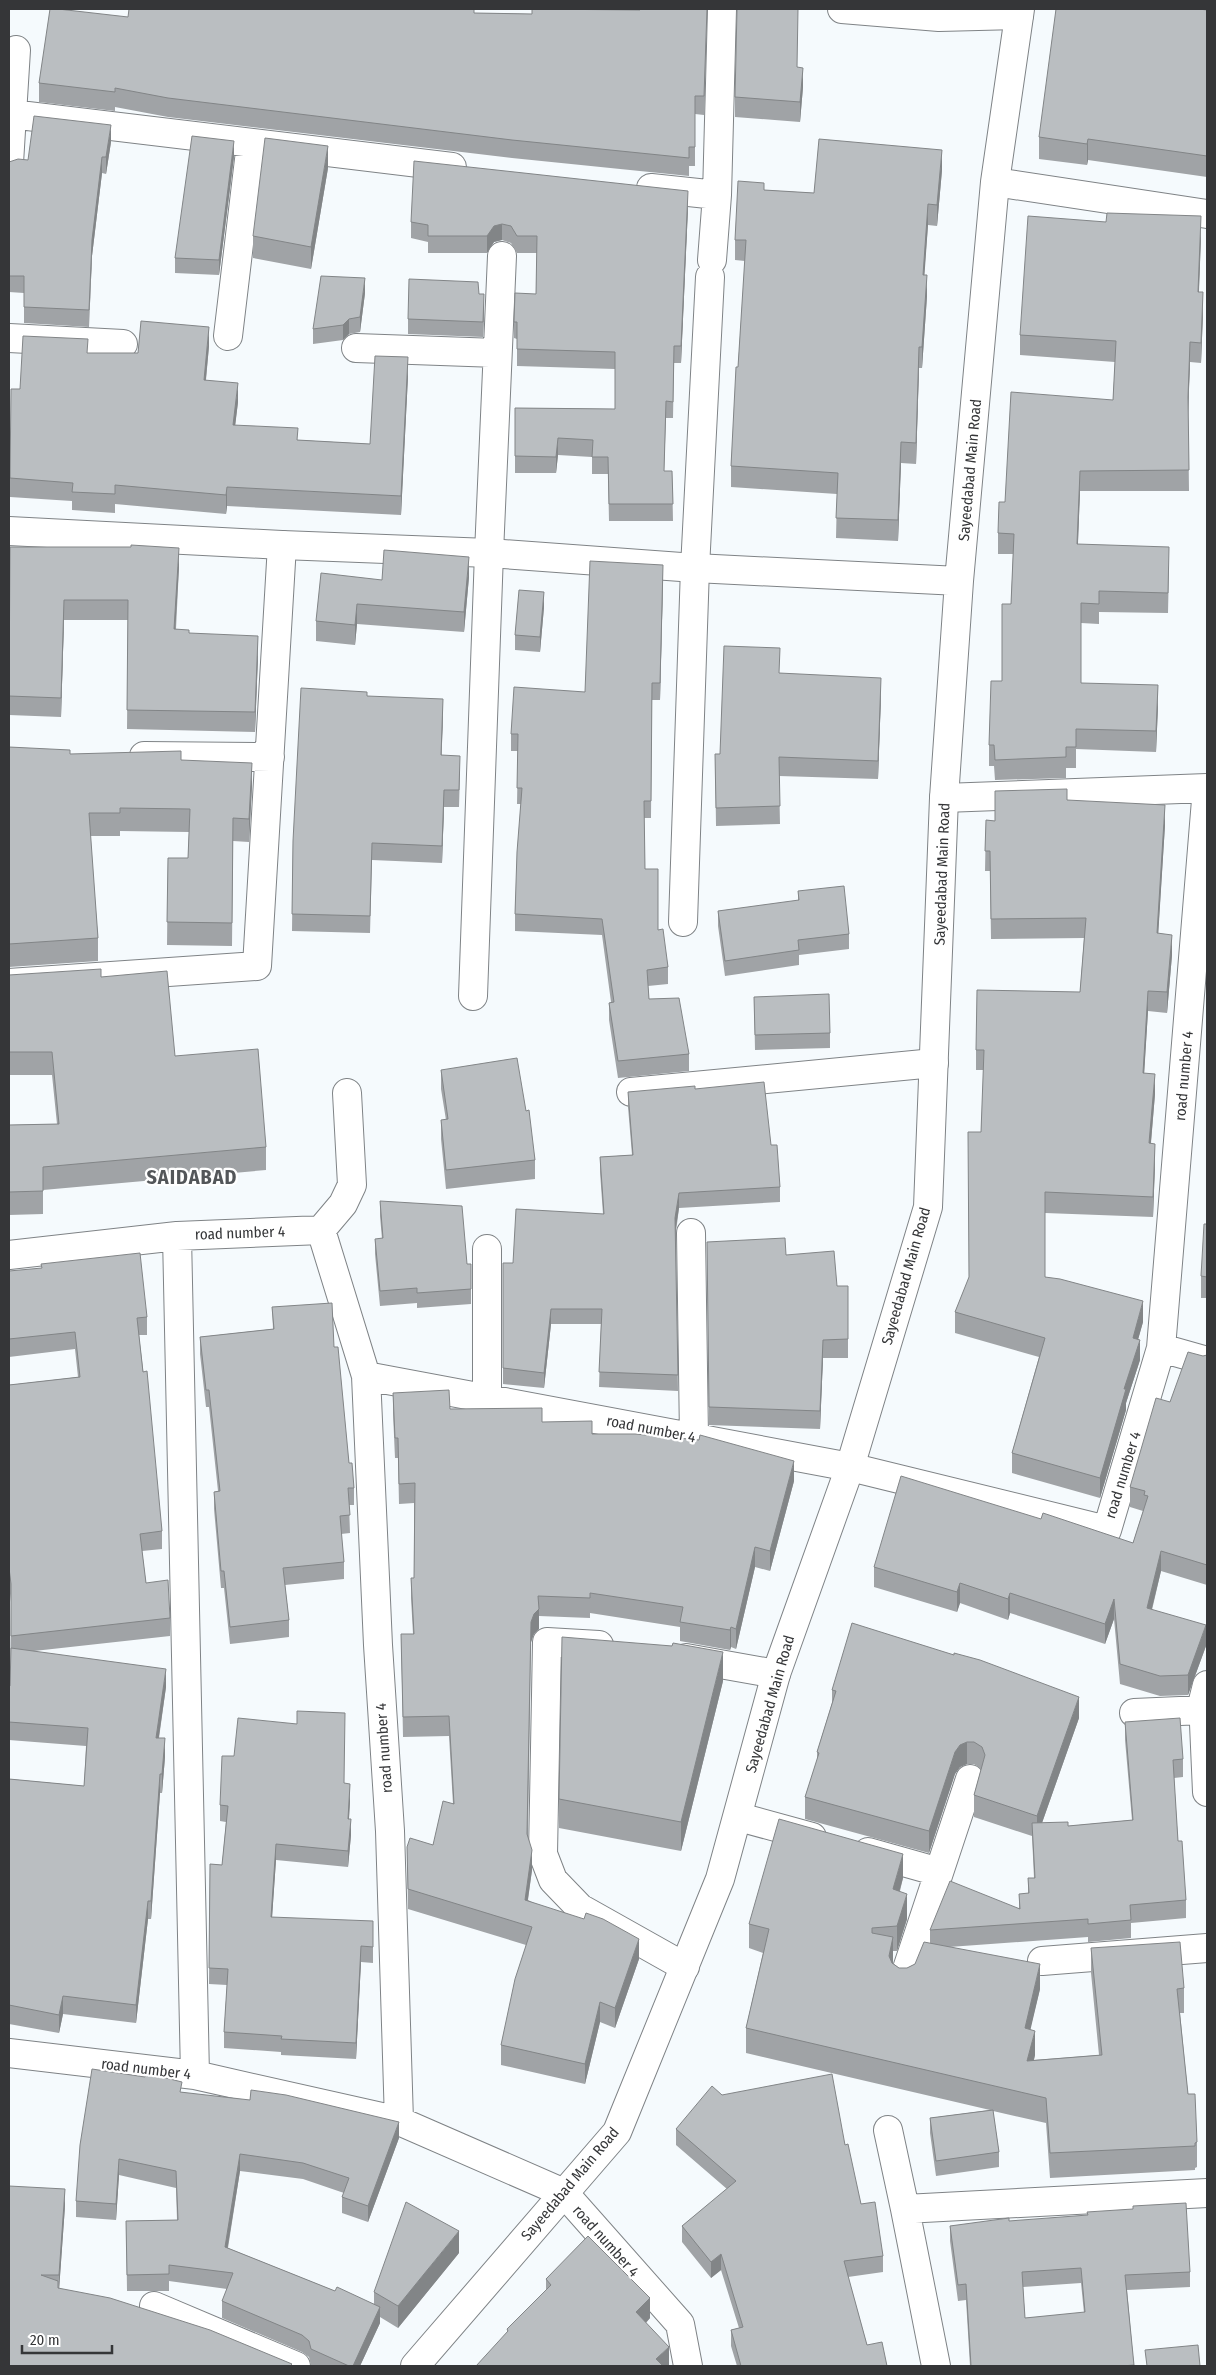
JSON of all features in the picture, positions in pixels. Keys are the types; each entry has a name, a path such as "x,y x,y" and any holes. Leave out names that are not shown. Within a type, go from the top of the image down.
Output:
{"street":[{"path":"683,922 695,568 711,269 717,195 722,9"},
{"path":"842,9 939,17 1019,12"},
{"path":"1202,9 1207,10"},
{"name":"Sayeedabad Main Road","path":"415,2366 617,2132 720,1879 739,1818 776,1674 850,1467 928,1208 944,798 959,580 995,182 1019,12"},
{"path":"9,163 16,50"},
{"path":"11,114 481,170"},
{"path":"228,336 251,143"},
{"path":"995,182 1207,214"},
{"path":"628,186 717,195"},
{"path":"473,996 502,256"},
{"path":"9,338 123,344"},
{"path":"356,348 497,353"},
{"path":"9,531 489,553 695,568 959,580"},
{"path":"9,983 257,966 282,545"},
{"path":"115,756 270,757"},
{"path":"944,798 1207,788"},
{"name":"road number 4","path":"366,1376 850,1467 1107,1530 1162,1348 1207,788"},
{"path":"631,1092 934,1063"},
{"path":"321,1230 343,1204 352,1185 347,1093"},
{"name":"road number 4","path":"9,1255 177,1236 321,1230 366,1376 378,1645 390,1831 398,2121"},
{"path":"691,1233 694,1438"},
{"path":"177,1236 195,2075"},
{"path":"487,1249 487,1398"},
{"path":"1162,1348 1207,1361"},
{"path":"624,1648 547,1642 543,1854 552,1880 580,1908 684,1967"},
{"path":"662,1654 776,1674"},
{"path":"1134,1713 1205,1699 1207,1792"},
{"path":"904,1978 970,1779"},
{"path":"739,1818 939,1872"},
{"path":"1042,1961 1207,1948"},
{"name":"road number 4","path":"9,2053 195,2075 398,2121 564,2192 680,2324 688,2366"},
{"path":"888,2130 936,2366"},
{"path":"905,2209 1207,2193"},
{"path":"154,2306 296,2366"}],"building":[{"path":"50,9 128,17 129,9 474,9 474,13 532,14 532,9 707,9 704,96 695,96 695,147 689,147 689,158 512,140 168,98 115,88 115,92 39,83"},
{"path":"737,9 798,9 797,67 803,68 800,102 735,97"},
{"path":"1056,9 1207,10 1207,156 1088,139 1087,144 1039,137"},
{"path":"34,116 111,125 106,157 102,157 92,240 89,310 24,307 24,276 9,276 9,162 18,159 28,160"},
{"path":"192,136 234,141 219,260 175,258"},
{"path":"265,138 328,146 311,247 253,236"},
{"path":"819,139 942,150 937,205 928,204 923,275 927,275 922,347 919,347 916,443 901,442 898,520 836,518 838,473 731,466 736,367 738,367 746,240 735,240 738,181 764,183 764,190 814,193"},
{"path":"414,161 688,191 681,346 674,346 673,402 666,401 664,471 672,471 673,504 609,504 608,457 592,457 593,440 558,438 556,457 515,456 515,408 615,409 615,352 517,349 517,322 514,322 515,293 536,294 537,236 517,236 511,226 502,224 494,226 487,236 428,236 428,225 411,222"},
{"path":"1107,213 1201,216 1198,292 1203,292 1201,343 1190,342 1188,397 1189,470 1080,471 1077,544 1169,547 1168,593 1099,591 1099,604 1081,603 1081,683 1158,685 1156,731 1076,729 1076,747 1066,747 1066,757 995,760 994,745 989,745 991,681 1002,681 1002,604 1011,604 1014,534 998,533 999,502 1005,502 1011,392 1113,400 1116,341 1020,335 1028,216 1106,222"},
{"path":"321,276 365,278 360,317 349,319 343,325 313,329"},
{"path":"409,279 478,282 479,294 484,294 483,322 408,319"},
{"path":"141,321 209,327 204,380 238,383 233,425 298,428 297,440 370,444 375,356 408,357 401,496 227,487 226,495 115,485 115,494 72,492 73,483 10,478 11,389 20,389 23,336 88,339 87,353 138,353"},
{"path":"131,545 179,548 174,629 189,630 189,633 258,636 255,712 127,710 128,600 64,600 61,698 9,696 10,547 131,547"},
{"path":"384,550 469,557 464,612 357,604 355,625 316,621 321,573 382,580"},
{"path":"590,561 663,565 660,683 652,683 651,801 644,801 645,869 658,869 658,930 663,929 668,967 647,970 649,999 679,998 689,1054 618,1061 609,1003 614,1002 602,919 515,914 522,788 517,788 518,734 511,734 514,687 585,692"},
{"path":"519,590 544,592 540,637 515,635"},
{"path":"724,646 780,648 779,673 881,678 878,761 779,757 780,806 716,808 715,754 720,754"},
{"path":"301,688 367,692 367,696 443,699 441,755 460,756 459,790 444,790 442,846 372,843 370,916 292,914 293,841"},
{"path":"9,747 70,750 70,754 181,751 181,760 252,763 249,819 233,818 232,923 167,922 168,858 188,858 190,809 120,808 120,813 89,813 98,938 9,944"},
{"path":"1067,789 1067,800 1165,805 1157,933 1172,935 1167,992 1148,991 1143,1073 1155,1074 1149,1143 1155,1144 1153,1197 1045,1192 1045,1277 1060,1279 1143,1301 1133,1338 1140,1340 1124,1389 1126,1389 1100,1478 1012,1453 1045,1338 955,1312 969,1277 968,1132 981,1132 984,1050 976,1050 977,990 1080,992 1086,918 991,919 990,851 985,851 986,820 995,821 995,791"},
{"path":"844,886 849,934 798,940 799,950 725,961 718,911 799,900 798,891"},
{"path":"101,969 101,977 167,971 175,1056 258,1049 266,1147 43,1167 43,1191 9,1192 9,1125 59,1124 52,1052 9,1052 9,975"},
{"path":"829,994 830,1033 755,1035 754,997"},
{"path":"517,1058 526,1111 529,1110 535,1160 446,1170 441,1120 448,1119 441,1070"},
{"path":"764,1082 771,1145 777,1145 780,1187 679,1193 675,1218 678,1375 599,1372 602,1309 551,1309 544,1373 503,1368 503,1263 513,1263 516,1209 604,1214 600,1157 633,1155 628,1092 695,1086 695,1089"},
{"path":"380,1201 462,1206 467,1264 471,1264 471,1289 417,1293 417,1288 380,1291 375,1239 383,1238"},
{"path":"1204,1224 1207,1224 1207,1277 1201,1276"},
{"path":"785,1238 786,1255 834,1251 837,1286 848,1286 848,1339 823,1340 820,1411 709,1407 707,1242"},
{"path":"140,1253 147,1317 137,1318 143,1372 147,1371 162,1531 140,1534 146,1583 168,1580 170,1618 11,1636 9,1385 80,1377 75,1332 9,1339 9,1271 42,1268 41,1264"},
{"path":"332,1303 334,1347 338,1347 349,1463 352,1463 354,1488 348,1488 350,1515 340,1516 344,1562 283,1568 289,1620 230,1627 224,1571 221,1571 214,1492 220,1491 209,1390 206,1390 200,1337 274,1329 272,1307"},
{"path":"1188,1352 1203,1356 1207,1355 1207,1565 1161,1551 1147,1608 1206,1625 1188,1675 1160,1676 1120,1664 1114,1599 1105,1624 1010,1593 1008,1599 960,1583 957,1592 874,1567 901,1476 1041,1519 1043,1513 1133,1543 1148,1496 1144,1495 1145,1491 1130,1487 1156,1398 1170,1402"},
{"path":"449,1390 450,1409 542,1408 542,1422 592,1421 592,1434 635,1434 699,1440 700,1435 794,1461 770,1551 755,1547 736,1629 731,1627 730,1630 680,1622 683,1607 590,1593 590,1598 538,1596 539,1609 534,1614 531,1622 527,1834 532,1850 525,1900 584,1919 586,1913 603,1919 639,1939 615,2008 600,2002 585,2064 501,2045 515,1979 532,1927 408,1889 407,1847 410,1838 433,1845 443,1801 454,1804 449,1716 403,1717 401,1634 414,1634 411,1578 414,1578 415,1483 399,1484 398,1438 395,1438 393,1393"},
{"path":"852,1623 954,1655 954,1653 980,1660 1079,1697 1037,1816 974,1795 985,1755 982,1747 974,1742 960,1745 955,1752 929,1831 805,1797 836,1691 832,1690"},
{"path":"562,1637 672,1646 673,1643 723,1652 681,1822 559,1799"},
{"path":"11,1648 166,1669 156,1738 165,1738 162,1774 160,1774 151,1901 148,1901 136,2005 63,1996 59,2015 9,2005 9,1779 84,1786 88,1728 9,1722"},
{"path":"297,1711 345,1713 344,1783 350,1784 348,1819 351,1819 348,1851 276,1844 271,1917 373,1921 373,1947 361,1946 356,2043 281,2039 282,2036 224,2032 228,1969 209,1968 210,1864 222,1865 228,1806 220,1805 222,1756 234,1756 238,1718 297,1724"},
{"path":"1180,1718 1183,1759 1173,1760 1178,1841 1182,1841 1186,1900 1130,1905 1131,1920 1088,1924 1088,1919 930,1930 950,1881 1020,1909 1019,1894 1029,1893 1028,1878 1035,1878 1032,1823 1068,1822 1068,1826 1133,1820 1125,1722"},
{"path":"779,1819 903,1854 893,1889 907,1894 897,1926 872,1928 872,1933 893,1937 889,1956 892,1963 899,1968 907,1968 915,1964 924,1942 1040,1964 1025,2028 1035,2031 1027,2061 1102,2055 1091,1948 1180,1942 1184,1988 1177,1989 1188,2094 1195,2094 1197,2142 1195,2146 1050,2153 1046,2098 746,2028 769,1929 749,1924"},
{"path":"92,2069 145,2077 146,2073 182,2082 180,2092 250,2100 251,2090 286,2095 399,2122 368,2206 342,2197 349,2178 303,2163 240,2154 225,2247 335,2291 337,2287 380,2307 353,2366 349,2366 311,2349 309,2341 302,2335 222,2301 233,2273 169,2265 169,2274 127,2275 126,2221 178,2220 176,2171 119,2159 116,2204 76,2201 80,2145"},
{"path":"832,2074 845,2145 848,2144 861,2204 875,2202 883,2256 844,2261 867,2345 882,2342 887,2366 741,2366 731,2330 743,2327 721,2254 711,2262 682,2226 736,2181 676,2129 712,2086 722,2095"},
{"path":"993,2110 999,2152 936,2161 930,2118"},
{"path":"9,2186 65,2189 59,2275 41,2275 58,2281 58,2288 110,2298 210,2330 292,2364 290,2366 9,2366"},
{"path":"406,2202 459,2231 398,2306 374,2292"},
{"path":"1186,2203 1190,2272 1125,2275 1134,2365 971,2366 966,2284 958,2285 950,2226 1009,2218 1009,2221 1088,2215 1087,2212 1133,2209 1133,2206","holes":["1081,2268 1085,2312 1025,2318 1022,2272"]},
{"path":"588,2236 650,2298 636,2312 669,2347 656,2359 663,2366 476,2366 508,2331 507,2329 551,2285 546,2279"},
{"path":"1198,2345 1200,2366 1147,2366 1145,2350"}],"district":[{"name":"SAIDABAD","path":"192,1177"}]}
